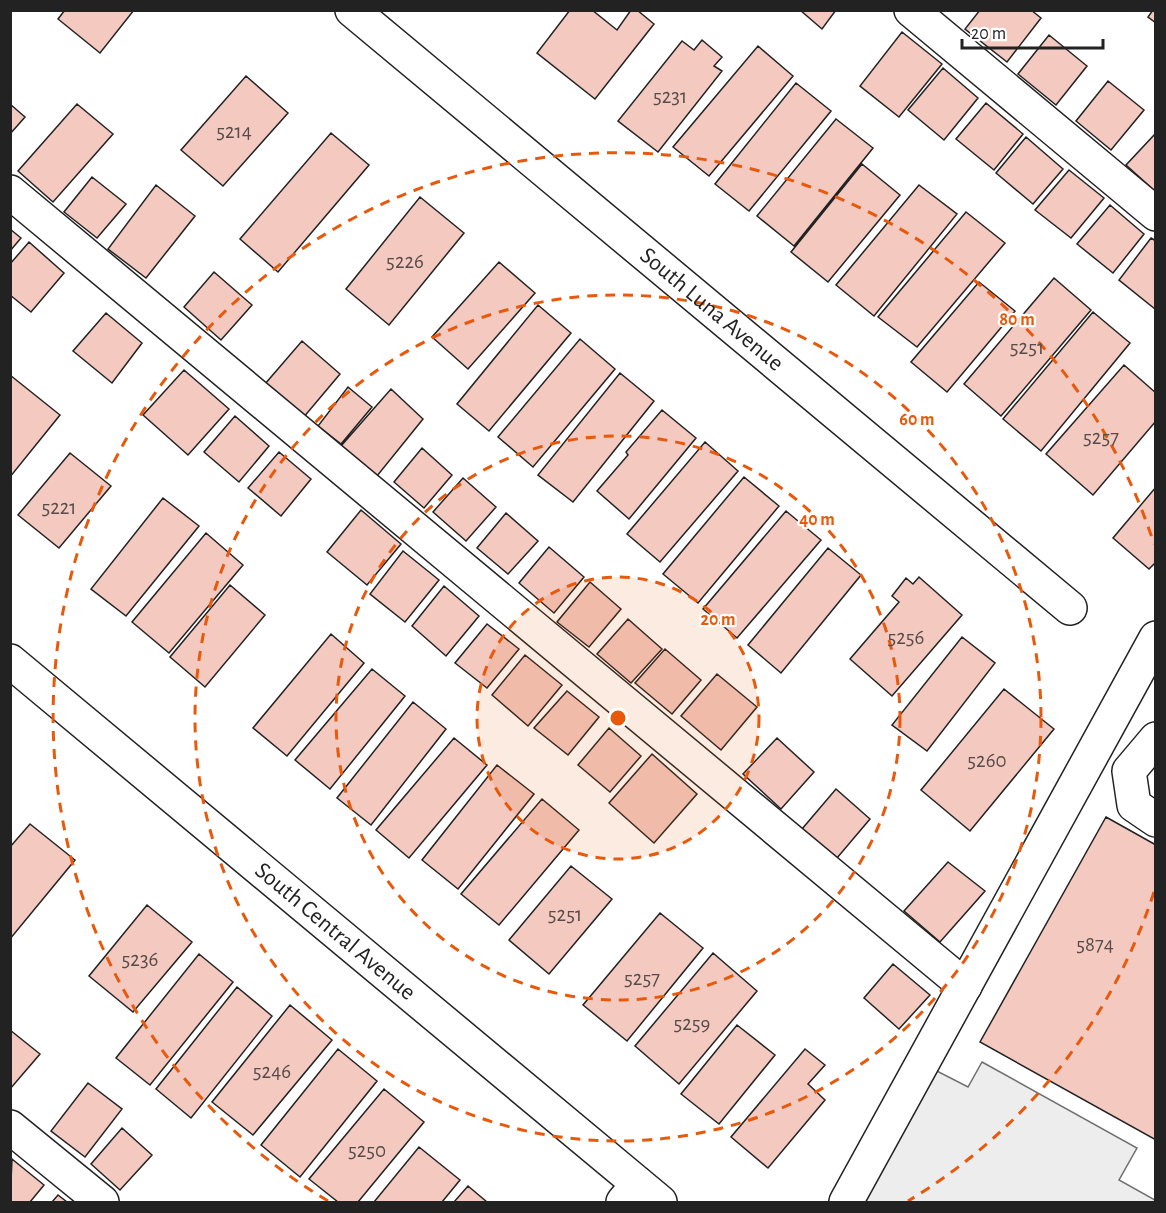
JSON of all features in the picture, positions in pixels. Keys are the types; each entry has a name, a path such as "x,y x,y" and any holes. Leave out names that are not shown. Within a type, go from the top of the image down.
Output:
{"street":[{"name":"South Luna Avenue","path":"352,10 1070,608"},
{"path":"911,10 1155,214"},
{"path":"10,192 964,986"},
{"path":"846,1203 964,986 1151,659"},
{"name":"South Central Avenue","path":"10,660 640,1196"},
{"path":"1155,739 1129,771 1134,805 1155,820"},
{"path":"10,1127 102,1203"}],"shaded area":[{"path":"982,1062 1137,1148 1119,1180 1155,1200 1154,1202 862,1202 935,1070 968,1087"}],"building":[{"path":"65,10 134,10 100,53 58,19"},
{"path":"570,10 592,10 617,30 631,10 637,10 654,24 595,99 537,53"},
{"path":"800,10 836,10 822,29"},
{"path":"980,10 1031,10 1041,18 1007,62 965,29"},
{"path":"1153,10 1156,10 1156,23 1148,17"},
{"path":"902,32 942,64 899,117 860,86"},
{"path":"1049,35 1087,66 1056,105 1018,74"},
{"path":"702,40 722,57 714,66 722,71 658,152 618,121 682,41 694,50"},
{"path":"758,46 793,76 709,176 673,147"},
{"path":"943,68 978,98 944,140 908,110"},
{"path":"246,76 288,113 223,186 181,150"},
{"path":"1108,81 1144,110 1111,150 1076,121"},
{"path":"796,83 831,111 749,211 715,184"},
{"path":"986,103 1023,134 994,170 956,139"},
{"path":"10,104 25,117 10,134"},
{"path":"77,104 113,134 53,202 18,171"},
{"path":"836,119 873,148 794,246 757,216"},
{"path":"331,133 369,165 278,272 240,239"},
{"path":"1156,133 1156,192 1126,165"},
{"path":"1026,137 1063,169 1033,204 996,173"},
{"path":"862,164 900,195 828,282 791,252"},
{"path":"1069,170 1104,198 1071,238 1035,210"},
{"path":"92,177 126,204 97,238 64,212"},
{"path":"156,185 195,216 146,278 108,249"},
{"path":"919,185 957,214 874,316 836,285"},
{"path":"420,197 464,233 389,325 346,289"},
{"path":"1110,205 1144,234 1113,273 1077,244"},
{"path":"966,212 1005,243 917,347 878,317"},
{"path":"10,229 21,238 10,251"},
{"path":"1151,238 1156,241 1155,309 1119,280"},
{"path":"29,242 64,273 31,312 10,295 10,264"},
{"path":"499,262 535,293 468,369 432,337"},
{"path":"214,272 252,305 221,340 184,307"},
{"path":"1054,278 1091,310 1001,416 964,384"},
{"path":"979,282 1015,311 947,392 911,362"},
{"path":"538,305 571,333 489,431 457,404"},
{"path":"1093,312 1130,343 1041,451 1003,419"},
{"path":"106,313 142,343 112,383 73,351"},
{"path":"580,339 615,369 533,467 498,437"},
{"path":"302,341 340,374 303,418 265,384"},
{"path":"1124,365 1156,393 1156,421 1093,495 1046,454"},
{"path":"184,370 229,409 188,455 143,415"},
{"path":"620,373 654,401 573,502 538,475"},
{"path":"10,375 60,415 10,477"},
{"path":"348,387 372,407 341,444 318,426"},
{"path":"391,389 423,419 377,476 341,446"},
{"path":"662,410 696,438 629,519 597,491"},
{"path":"235,416 269,446 239,482 204,452"},
{"path":"705,442 738,471 660,562 627,534"},
{"path":"422,448 452,475 424,508 394,482"},
{"path":"279,452 311,479 281,516 248,488"},
{"path":"70,453 111,486 59,548 18,515"},
{"path":"744,477 779,506 698,603 663,574"},
{"path":"463,478 496,507 466,541 433,512"},
{"path":"1156,487 1156,562 1149,569 1113,538"},
{"path":"163,498 199,526 126,616 91,589"},
{"path":"361,510 401,544 367,585 327,552"},
{"path":"786,511 821,540 737,638 703,609"},
{"path":"506,513 538,541 508,574 477,548"},
{"path":"206,533 243,565 169,653 132,622"},
{"path":"549,547 584,577 554,613 519,583"},
{"path":"828,548 861,575 781,673 748,645"},
{"path":"403,551 439,580 405,622 370,594"},
{"path":"919,577 962,615 892,696 850,659 899,602 892,596 906,578 913,584"},
{"path":"590,582 621,609 589,647 557,622"},
{"path":"230,585 265,615 205,687 170,657"},
{"path":"444,586 479,616 446,656 412,626"},
{"path":"628,619 662,649 631,683 597,654"},
{"path":"487,624 519,649 487,688 455,663"},
{"path":"331,634 364,663 287,756 253,728"},
{"path":"962,637 995,663 927,751 892,725"},
{"path":"665,649 701,680 672,714 635,683"},
{"path":"525,655 562,685 528,726 492,695"},
{"path":"372,669 405,696 330,789 295,760"},
{"path":"717,674 757,707 721,750 681,716"},
{"path":"1004,689 1054,729 970,831 921,790"},
{"path":"567,691 599,717 568,755 534,728"},
{"path":"413,702 446,729 371,825 337,798"},
{"path":"609,728 641,756 610,792 578,765"},
{"path":"454,738 487,765 409,858 376,830"},
{"path":"777,738 814,772 781,809 743,774"},
{"path":"652,754 697,794 654,843 609,803"},
{"path":"497,765 534,794 458,889 422,860"},
{"path":"836,789 870,819 837,858 802,829"},
{"path":"542,799 579,830 499,925 461,894"},
{"path":"1106,817 1156,845 1156,1140 980,1042"},
{"path":"30,824 75,860 10,939 10,847"},
{"path":"948,862 985,891 940,942 904,911"},
{"path":"571,866 612,899 549,974 509,940"},
{"path":"147,905 192,942 133,1012 89,976"},
{"path":"660,913 703,948 627,1041 583,1005"},
{"path":"713,953 757,991 679,1084 635,1046"},
{"path":"199,954 233,982 150,1085 116,1058"},
{"path":"893,964 930,995 899,1029 864,998"},
{"path":"237,987 272,1016 191,1118 156,1089"},
{"path":"290,1005 332,1040 253,1135 212,1102"},
{"path":"737,1025 775,1055 719,1124 681,1094"},
{"path":"10,1030 40,1054 10,1089"},
{"path":"338,1049 377,1081 300,1177 261,1145"},
{"path":"805,1049 825,1065 808,1084 825,1100 768,1168 731,1137"},
{"path":"88,1083 122,1109 85,1157 51,1131"},
{"path":"384,1089 424,1122 358,1202 338,1202 309,1179"},
{"path":"122,1128 152,1155 120,1190 91,1164"},
{"path":"419,1147 460,1180 442,1202 374,1202"},
{"path":"12,1159 44,1185 30,1202 10,1202"},
{"path":"468,1186 487,1202 454,1202"},
{"path":"58,1195 67,1202 52,1202"}]}
